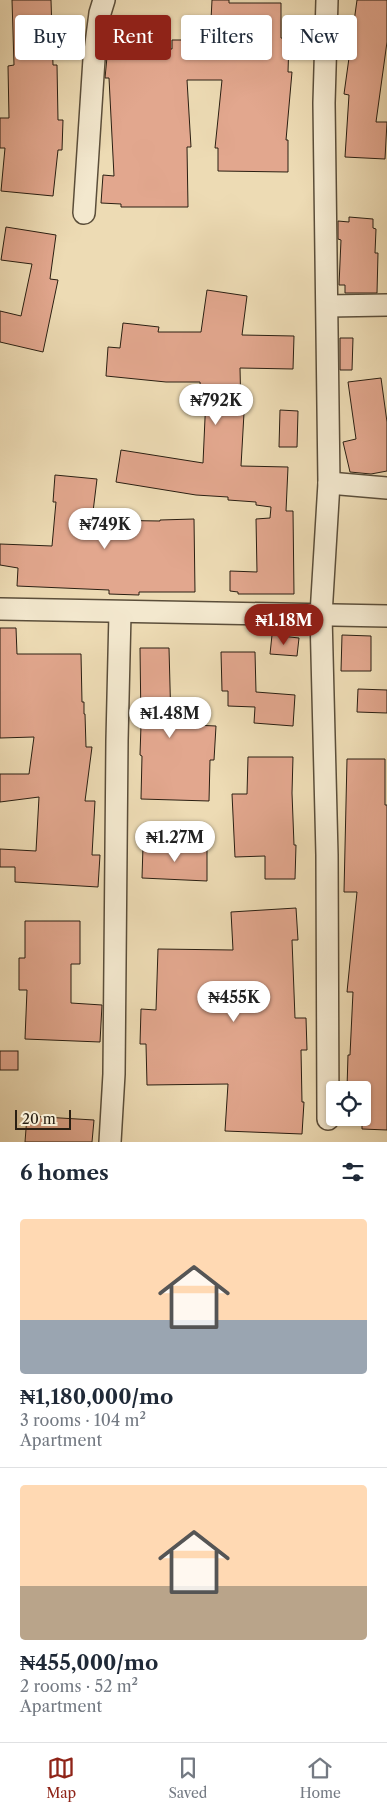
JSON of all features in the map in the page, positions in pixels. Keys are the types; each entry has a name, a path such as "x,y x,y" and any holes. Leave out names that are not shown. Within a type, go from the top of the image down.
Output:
{"street":[{"path":"84,212 94,59 100,13 104,0"},
{"path":"327,0 324,103 329,484 321,615 327,855 328,1081"},
{"path":"328,306 387,305"},
{"path":"329,484 387,488"},
{"path":"0,610 387,616"},
{"path":"110,1142 114,1074 116,760 120,612"}],"building":[{"path":"12,0 51,0 51,15 15,15 15,60 53,60 53,65 57,65 58,120 63,120 62,150 58,150 53,196 1,191 5,148 0,148 0,118 9,118 8,66 14,65"},
{"path":"212,0 229,0 229,3 281,3 282,60 288,60 288,72 292,72 286,140 288,140 288,172 218,171 218,148 215,148 222,80 187,80 191,147 187,147 188,207 121,207 121,204 101,203 103,175 114,176 109,78 105,78 107,60 171,60 172,40 181,40 181,60 272,60 272,15 211,15"},
{"path":"357,0 387,0 387,42 376,122 387,122 385,159 345,157 349,95 344,94 349,60 357,60 357,15 355,15"},
{"path":"349,217 373,219 373,228 376,229 375,253 378,253 377,293 345,293 345,285 339,285 341,240 338,239 338,221 349,222"},
{"path":"6,227 56,235 50,279 58,280 43,352 0,342 0,311 21,316 32,264 1,260"},
{"path":"207,290 247,296 242,335 294,336 293,369 240,368 241,413 244,413 241,466 288,467 286,511 293,511 294,594 238,594 238,592 230,591 230,571 257,572 256,519 270,518 271,507 256,505 256,502 228,500 228,497 196,495 116,482 121,450 203,463 206,396 201,397 200,382 166,382 106,376 108,347 120,348 123,323 159,327 158,332 201,332"},
{"path":"340,338 353,338 352,370 340,370"},
{"path":"381,378 387,422 387,471 371,474 350,472 343,442 356,439 348,382"},
{"path":"280,410 298,411 297,447 279,447"},
{"path":"55,475 97,479 92,520 160,521 194,519 195,592 139,592 139,595 109,594 109,590 17,586 18,568 0,565 0,544 52,546 56,502 53,502"},
{"path":"0,628 16,628 17,654 81,654 82,702 84,702 86,747 92,747 85,801 95,801 92,855 100,855 98,887 15,882 15,867 0,867 0,849 36,851 39,797 0,802 0,774 29,774 34,737 0,738"},
{"path":"272,635 299,638 297,656 270,654"},
{"path":"342,635 371,636 371,671 341,671"},
{"path":"140,648 169,648 171,724 216,726 214,760 210,760 209,801 141,799"},
{"path":"221,652 255,652 256,692 295,695 293,726 254,723 255,707 228,706 228,691 222,691"},
{"path":"358,689 387,690 387,713 357,712"},
{"path":"248,757 293,757 292,793 294,845 296,845 295,879 265,879 265,856 235,857 232,794 247,794"},
{"path":"347,759 385,759 385,805 387,805 387,1130 362,1129 362,1126 371,1126 371,1081 347,1081 353,992 347,992 357,892 344,892"},
{"path":"143,846 207,848 207,881 142,878"},
{"path":"296,908 298,940 292,940 295,1018 306,1018 307,1050 301,1050 302,1102 304,1102 302,1134 225,1131 228,1084 147,1085 146,1044 140,1044 141,1009 156,1010 158,949 233,950 231,912"},
{"path":"25,921 80,921 80,964 71,964 71,1003 102,1005 100,1042 25,1039 27,990 19,990 19,958 25,958"},
{"path":"0,1051 18,1051 18,1070 0,1070"},
{"path":"27,1116 94,1120 92,1142 25,1142"}]}
